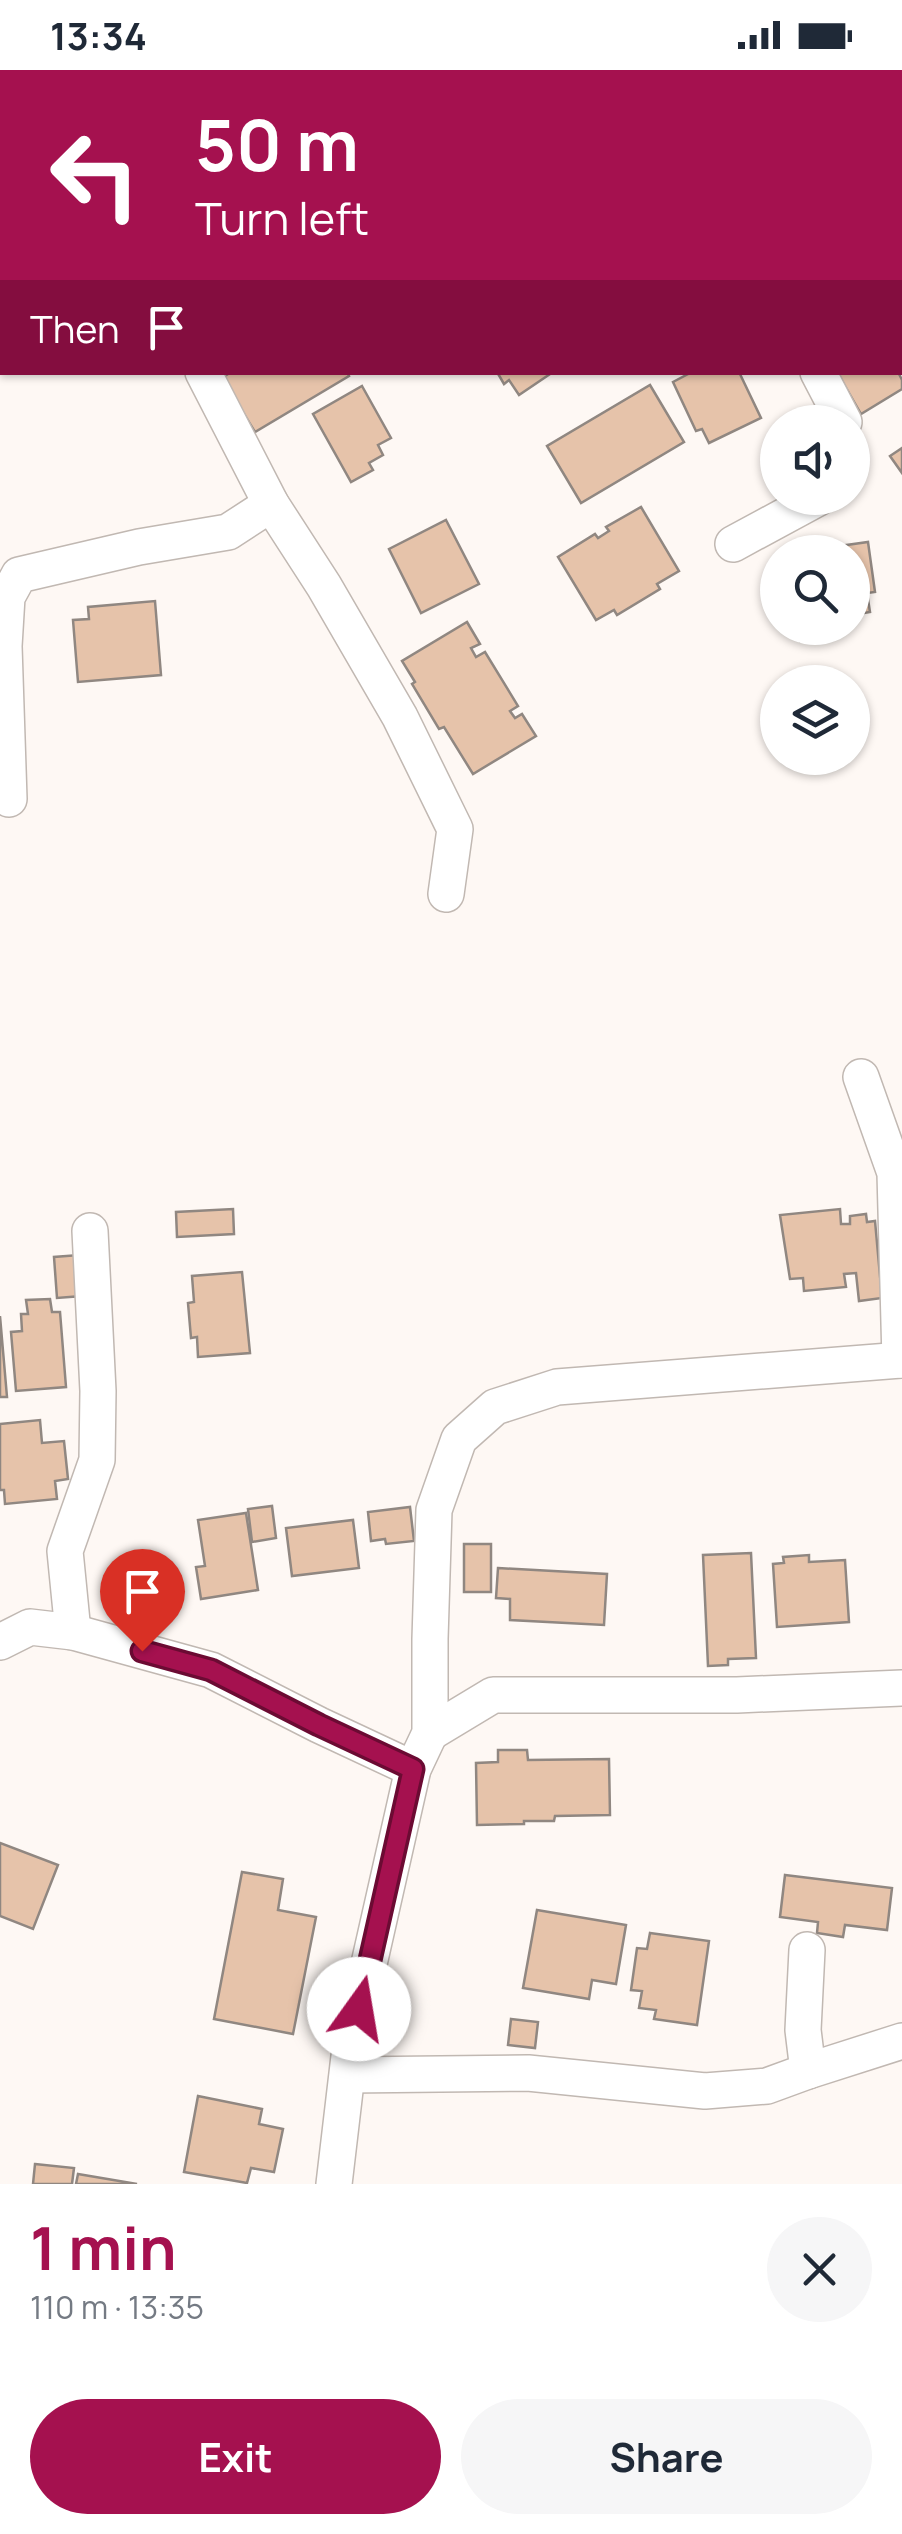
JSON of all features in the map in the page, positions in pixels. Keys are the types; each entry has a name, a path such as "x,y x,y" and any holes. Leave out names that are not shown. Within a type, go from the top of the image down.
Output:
{"street":[{"path":"205,375 271,504 400,717 455,828 446,894"},
{"path":"820,375 835,405"},
{"path":"8,799 6,597 19,575 228,532 271,504"},
{"path":"733,544 787,515"},
{"path":"334,2184 350,2048 413,1769 430,1734 434,1510 459,1438 496,1406 557,1387 901,1360 895,1173 861,1077"},
{"path":"73,1632 65,1551 97,1460 98,1391 90,1231"},
{"path":"0,1642 30,1627 73,1632 211,1670 413,1769"},
{"path":"430,1734 493,1695 737,1694 902,1688"},
{"path":"808,1950 803,2030 808,2071"},
{"path":"348,2075 528,2073 705,2091 767,2086 902,2041"}],"building":[{"path":"226,375 349,376 255,432 222,378"},
{"path":"499,375 549,375 519,395 509,380 504,384"},
{"path":"686,375 740,375 760,418 709,443 702,429 696,431 673,382"},
{"path":"839,375 900,375 902,389 870,409 870,405 856,405"},
{"path":"650,385 684,442 581,503 547,446"},
{"path":"362,386 391,438 378,445 383,455 369,463 373,470 351,482 313,414"},
{"path":"902,448 902,473 890,456"},
{"path":"641,507 679,571 657,584 660,589 617,615 614,610 596,620 558,557 595,534 598,538 609,531 606,527"},
{"path":"446,520 479,584 421,613 389,549"},
{"path":"870,556 875,592 870,593"},
{"path":"155,601 161,675 78,682 73,620 89,619 88,607"},
{"path":"467,622 480,644 471,648 476,657 485,652 518,706 510,711 515,718 522,714 536,736 473,774 444,727 439,729 402,661"},
{"path":"233,1209 234,1234 177,1237 176,1212"},
{"path":"840,1209 841,1224 850,1224 850,1216 866,1214 867,1222 875,1221 882,1298 859,1301 856,1273 844,1274 846,1287 804,1291 803,1278 790,1279 780,1215"},
{"path":"79,1255 82,1296 57,1298 54,1257"},
{"path":"242,1272 250,1353 198,1357 197,1337 191,1338 188,1303 194,1302 192,1276"},
{"path":"50,1299 52,1312 60,1312 66,1387 16,1391 11,1332 22,1331 21,1314 28,1314 26,1300"},
{"path":"0,1316 7,1397 0,1397"},
{"path":"40,1420 42,1443 64,1441 68,1479 55,1481 57,1499 5,1504 4,1490 0,1490 0,1424"},
{"path":"272,1506 276,1538 252,1542 248,1509"},
{"path":"410,1507 414,1541 371,1541 368,1512"},
{"path":"246,1513 258,1590 201,1599 196,1567 205,1566 198,1520"},
{"path":"353,1520 359,1568 292,1576 286,1528"},
{"path":"464,1544 491,1544 491,1592 464,1592"},
{"path":"751,1553 756,1658 728,1659 728,1665 708,1666 703,1555"},
{"path":"809,1555 809,1562 845,1560 849,1622 777,1627 773,1564 784,1563 783,1557"},
{"path":"498,1568 607,1574 604,1625 510,1620 510,1599 496,1598"},
{"path":"498,1750 527,1750 528,1760 609,1759 610,1815 555,1816 554,1821 477,1825 476,1763 498,1762"},
{"path":"0,1843 58,1865 33,1929 0,1916"},
{"path":"242,1872 283,1879 278,1910 316,1917 293,2034 214,2019"},
{"path":"785,1875 892,1888 887,1930 845,1925 843,1937 817,1933 818,1922 780,1917"},
{"path":"537,1910 626,1925 616,1984 592,1980 589,1999 523,1988"},
{"path":"650,1933 709,1941 697,2025 654,2019 656,2010 639,2008 642,1991 631,1990 637,1948 647,1949"},
{"path":"511,2019 538,2022 535,2048 508,2045"},
{"path":"198,2096 262,2109 259,2124 283,2129 274,2172 251,2168 247,2183 184,2172"},
{"path":"35,2164 74,2168 72,2184 33,2184"},
{"path":"78,2174 137,2184 76,2184"}],"route":[{"path":"142,1651 211,1670 413,1769 359,2009"}]}
